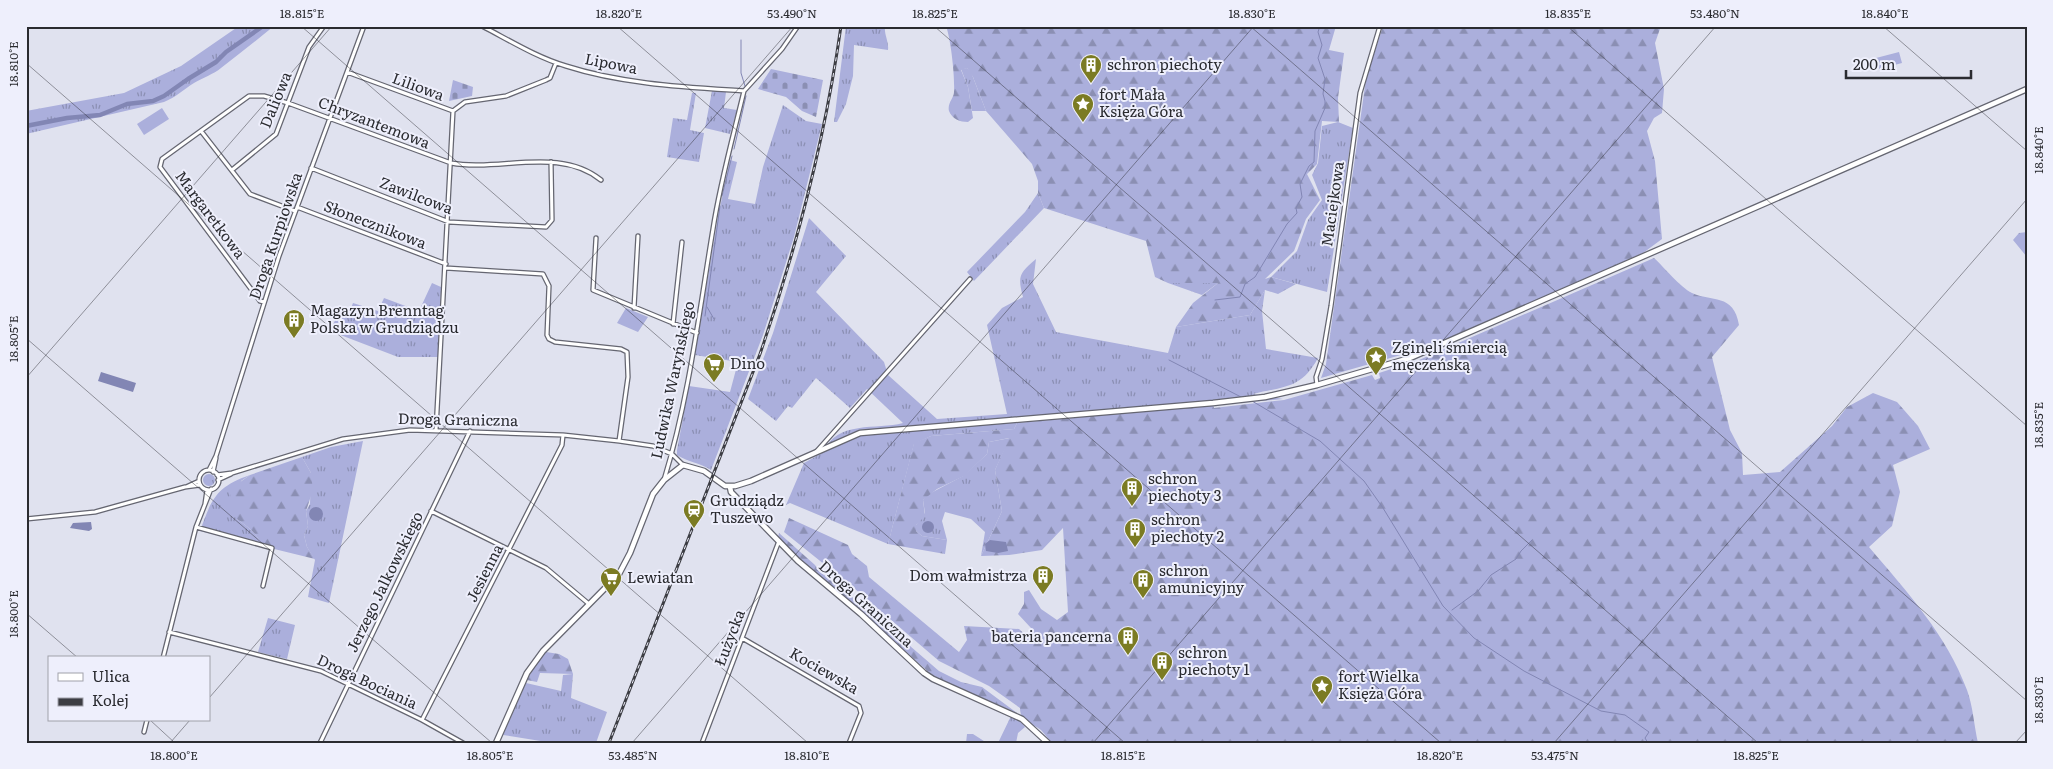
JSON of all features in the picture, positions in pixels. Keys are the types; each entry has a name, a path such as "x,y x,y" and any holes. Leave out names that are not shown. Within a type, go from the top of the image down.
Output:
{"street":[{"name":"Daliowa","path":"232,170 272,139 309,47 324,26"},
{"name":"Droga Kurpiowska","path":"211,471 264,302 296,209 364,26"},
{"name":"Lipowa","path":"482,26 556,62 608,76 690,88 744,92"},
{"path":"744,92 782,49 798,26"},
{"name":"Maciejkowa","path":"1317,385 1316,377 1322,358 1331,306 1360,93 1380,26"},
{"name":"Liliowa","path":"347,72 453,112 465,102 506,96 546,80 550,78 556,62"},
{"path":"730,487 751,481 860,433 878,430 1213,404 1275,395 1317,385 1430,351 2027,89"},
{"name":"Ludwika Waryńskiego","path":"496,743 526,672 543,651 625,566 648,504 664,480 672,454 697,334 714,220 744,92"},
{"name":"Chryzantemowa","path":"160,162 242,100 255,94 288,103 451,163 476,165 565,163 601,180"},
{"path":"436,430 449,222 453,112"},
{"name":"Słonecznikowa","path":"201,131 250,194 446,264"},
{"name":"Margaretkowa","path":"160,162 160,167 260,300 264,302"},
{"name":"Zawilcowa","path":"311,168 449,222 546,227 552,220 551,162"},
{"path":"634,308 638,236"},
{"path":"596,238 593,290 697,334"},
{"path":"672,324 682,242"},
{"path":"446,268 543,274 549,286 547,334 549,339 555,342 621,349 627,352 628,377 619,441"},
{"path":"815,453 818,447 970,279"},
{"name":"Droga Graniczna","path":"218,480 344,439 410,430 563,435 653,446 672,454 683,465 704,471 722,484 730,487 732,492 798,561 862,614 932,680 1022,719 1048,743"},
{"name":"Jerzego Jalkowskiego","path":"320,743 470,431"},
{"name":"Jesienna","path":"422,720 562,444 563,435"},
{"path":"664,480 683,465"},
{"path":"163,656 196,528 211,490 216,486 218,480 217,475 211,471 200,475 199,481 200,485 207,490 211,490"},
{"name":"Droga Graniczna","path":"217,475 232,474"},
{"path":"26,519 95,512 185,487 199,481"},
{"path":"185,487 200,485"},
{"path":"205,504 207,490"},
{"path":"432,511 552,572 590,604"},
{"path":"196,528 272,548 262,586"},
{"name":"Łużycka","path":"702,743 779,541"},
{"name":"Droga Bociania","path":"169,632 312,668 422,720 463,743"},
{"name":"Kociewska","path":"742,638 859,706 860,714 849,743"},
{"path":"144,732 146,722"}],"green space":[{"path":"239,26 274,26 218,70 164,102 26,134 26,111 124,93 181,66"},
{"path":"846,26 885,26 888,50 854,45 853,76 846,104 837,122 834,122"},
{"path":"946,26 1336,26 1329,50 1344,53 1338,98 1339,122 1322,121 1317,164 1307,174 1320,200 1306,219 1294,251 1265,279 1271,277 1296,284 1278,294 1265,290 1250,315 1176,327 1193,303 1218,283 1168,283 1155,277 1146,241 1044,208 1038,193 1038,181 1032,164 986,111 973,77 967,68 961,70 968,87 973,118 968,122 962,121 957,120 950,114 950,103 954,94 954,77"},
{"path":"1383,26 1661,26 1655,43 1664,89 1662,113 1654,118 1647,131 1655,161 1662,239 1643,253 1425,348 1321,378 1326,364 1366,79"},
{"path":"1899,52 1902,63 1879,69 1876,58"},
{"path":"967,68 971,72 986,111 972,111 968,87 961,69"},
{"path":"771,69 823,80 816,117 802,111 786,97 758,89"},
{"path":"453,80 473,87 472,96 449,101"},
{"path":"712,91 726,92 724,108 737,110 730,134 705,128"},
{"path":"692,93 696,93 690,130 704,133 699,162 667,157 673,118 687,120"},
{"path":"783,105 806,121 822,124 794,237 763,335 711,470 677,455 677,450 689,386 730,392 738,362 695,355 718,217 730,160 737,162 728,199 755,204 763,167"},
{"path":"162,108 169,119 144,135 137,124"},
{"path":"1338,122 1353,128 1327,292 1271,277 1297,251 1308,220 1322,200 1312,175 1318,163 1322,126"},
{"path":"1038,193 1044,208 974,281 967,272 1025,212"},
{"path":"809,218 846,256 816,292 884,362 888,375 937,419 1007,414 987,325 1002,308 1023,297 1020,284 1021,275 1036,259 1033,284 1056,332 1168,353 1176,327 1250,315 1265,290 1262,311 1266,349 1318,358 1305,376 1291,385 1253,394 1283,399 1017,423 1014,429 931,436 914,444 888,544 790,503 786,505 804,463 824,452 830,442 838,435 858,428 903,423 867,389 850,408 816,378 792,408 788,406 776,421 748,399 773,333"},
{"path":"2027,232 2027,257 2013,240 2019,233"},
{"path":"1654,258 1687,290 1699,296 1727,303 1736,315 1739,325 1712,357 1730,430 1742,453 1743,475 1780,472 1832,426 1847,407 1873,393 1897,402 1918,426 1930,449 1893,465 1900,492 1892,526 1869,547 1924,614 1948,650 1969,696 1978,743 1052,743 1041,730 1024,719 1020,708 989,686 939,661 855,589 784,532 789,518 848,545 852,554 867,566 869,577 959,652 967,640 964,626 1019,629 1034,643 1031,628 1018,614 1024,604 1024,592 1029,590 1041,609 1057,620 1068,612 1063,528 1042,550 1009,555 981,556 1002,511 995,470 1009,438 989,442 987,454 964,476 937,489 923,500 925,516 916,525 916,531 922,536 947,540 945,554 888,544 914,443 931,436 1014,429 1017,423 1213,405 1214,408 1284,400 1372,375 1375,380 1380,378 1379,373 1419,360"},
{"path":"432,283 441,287 438,357 398,357 330,331 340,310 349,313 353,303 378,311 384,298 419,311"},
{"path":"1168,283 1218,283 1202,295"},
{"path":"626,308 648,317 638,332 617,323"},
{"path":"1010,438 995,470 1002,511 981,556 985,532 971,519 945,512 942,521 947,540 922,536 916,531 916,525 925,513 923,500 927,495 963,476 987,454 989,442"},
{"path":"363,441 329,603 308,597 315,560 307,547 304,535 308,526 306,511 310,504 311,473 302,457 331,447"},
{"path":"302,457 311,473 313,490 306,511 308,526 304,535 307,547 315,559 262,546 255,534 237,519 229,490 250,475"},
{"path":"207,474 211,474 215,480 211,486 207,486 203,482 203,478"},
{"path":"250,475 241,481 237,519 255,534 262,546 200,531 212,502 222,489"},
{"path":"779,533 815,565 819,571 866,608 939,671 961,682 982,687 1017,713 934,677 862,612 799,559 778,537"},
{"path":"268,618 295,625 287,659 258,652"},
{"path":"546,652 559,654 568,659 573,674 540,673 537,682 527,680 536,664"},
{"path":"573,674 571,698 607,712 596,743 553,743 503,735 526,683 561,691 563,675"},
{"path":"1011,716 1020,720 1025,727 1018,733 1016,743 998,743"},
{"path":"967,734 973,734 987,743 966,743"}],"shaded area":[{"path":"101,372 136,383 133,392 98,381"},
{"path":"316,507 321,509 323,514 321,519 316,521 311,519 309,514 311,509"},
{"path":"930,521 933,522 933,532 926,533 923,532 922,525 923,522"},
{"path":"91,522 92,529 89,531 70,528 73,523"},
{"path":"990,540 1006,542 1008,551 998,553 986,551 985,544"}],"waterway":[{"path":"26,126 67,118 100,115 127,104 153,101 164,96 216,62 226,52 263,26"},
{"path":"1215,300 1240,297 1245,284 1255,277 1287,224 1297,213 1296,208 1302,197 1300,184 1309,166 1314,162 1315,131 1325,108 1323,94 1325,79 1318,58 1322,45 1318,32 1320,26"},
{"path":"741,40 741,73 745,86"},
{"path":"734,149 746,96"},
{"path":"722,196 732,156"},
{"path":"705,316 720,206"},
{"path":"707,307 714,319"},
{"path":"1169,360 1241,397"},
{"path":"1252,401 1320,441 1364,481 1383,508 1443,606 1474,638 1524,671 1601,711 1625,715 1649,732 1645,738 1648,743"},
{"path":"1452,610 1478,591 1491,575 1516,559 1532,540"}],"railway":[{"path":"609,743 760,354 773,314 798,233 818,151 841,26"}],"place":[{"name":"schron piechoty","path":"1091,84"},
{"name":"fort Mała Księża Góra","path":"1083,123"},
{"name":"Magazyn Brenntag Polska w Grudziądzu","path":"294,339"},
{"name":"Zginęli śmiercią męczeńską","path":"1376,376"},
{"name":"Dino","path":"714,383"},
{"name":"schron piechoty 3","path":"1132,507"},
{"name":"Grudziądz Tuszewo","path":"694,529"},
{"name":"schron piechoty 2","path":"1135,548"},
{"name":"Dom wałmistrza","path":"1043,595"},
{"name":"Lewiatan","path":"611,597"},
{"name":"schron amunicyjny","path":"1143,599"},
{"name":"bateria pancerna","path":"1128,656"},
{"name":"schron piechoty 1","path":"1162,681"},
{"name":"fort Wielka Księża Góra","path":"1322,705"}]}
